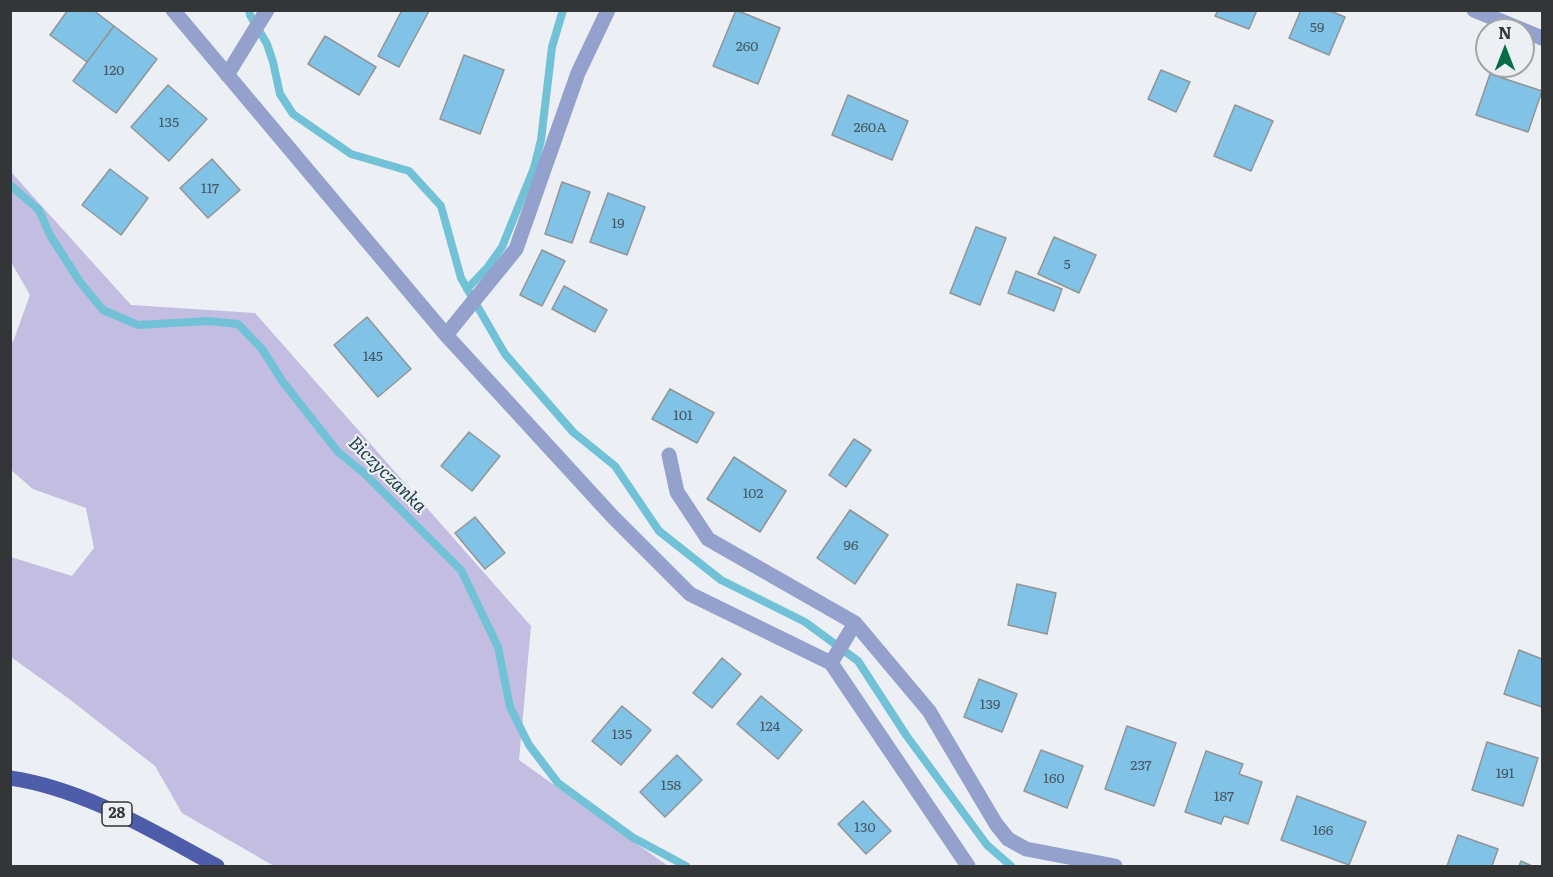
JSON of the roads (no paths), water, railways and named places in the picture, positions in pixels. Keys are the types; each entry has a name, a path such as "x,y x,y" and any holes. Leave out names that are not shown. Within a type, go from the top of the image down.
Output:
{"main road":[{"name":"28","path":"10,778 65,792 108,809 217,867"}],"street":[{"path":"173,10 446,335 613,518 690,594 831,663 967,866"},
{"path":"227,75 267,10"},
{"path":"446,335 516,249 578,73 608,10"},
{"path":"1473,10 1542,38"},
{"path":"669,455 676,492 708,539 855,622 928,711 996,824 1008,839 1026,849 1115,867"},
{"path":"831,663 855,622"}],"waterway":[{"path":"249,10 267,44 280,94 293,114 351,154 409,171 441,206 461,278 505,354 573,432 615,466 659,531 721,580 805,622 858,661 906,735 987,845 1011,866"},
{"path":"467,289 487,268 502,247 534,168 541,140 552,47 563,10"},
{"name":"Biczyczanka","path":"10,185 39,210 50,235 80,282 103,310 138,325 208,321 238,324 262,349 283,382 338,452 364,473 461,570 498,647 510,707 529,745 558,783 632,837 686,866"}]}
